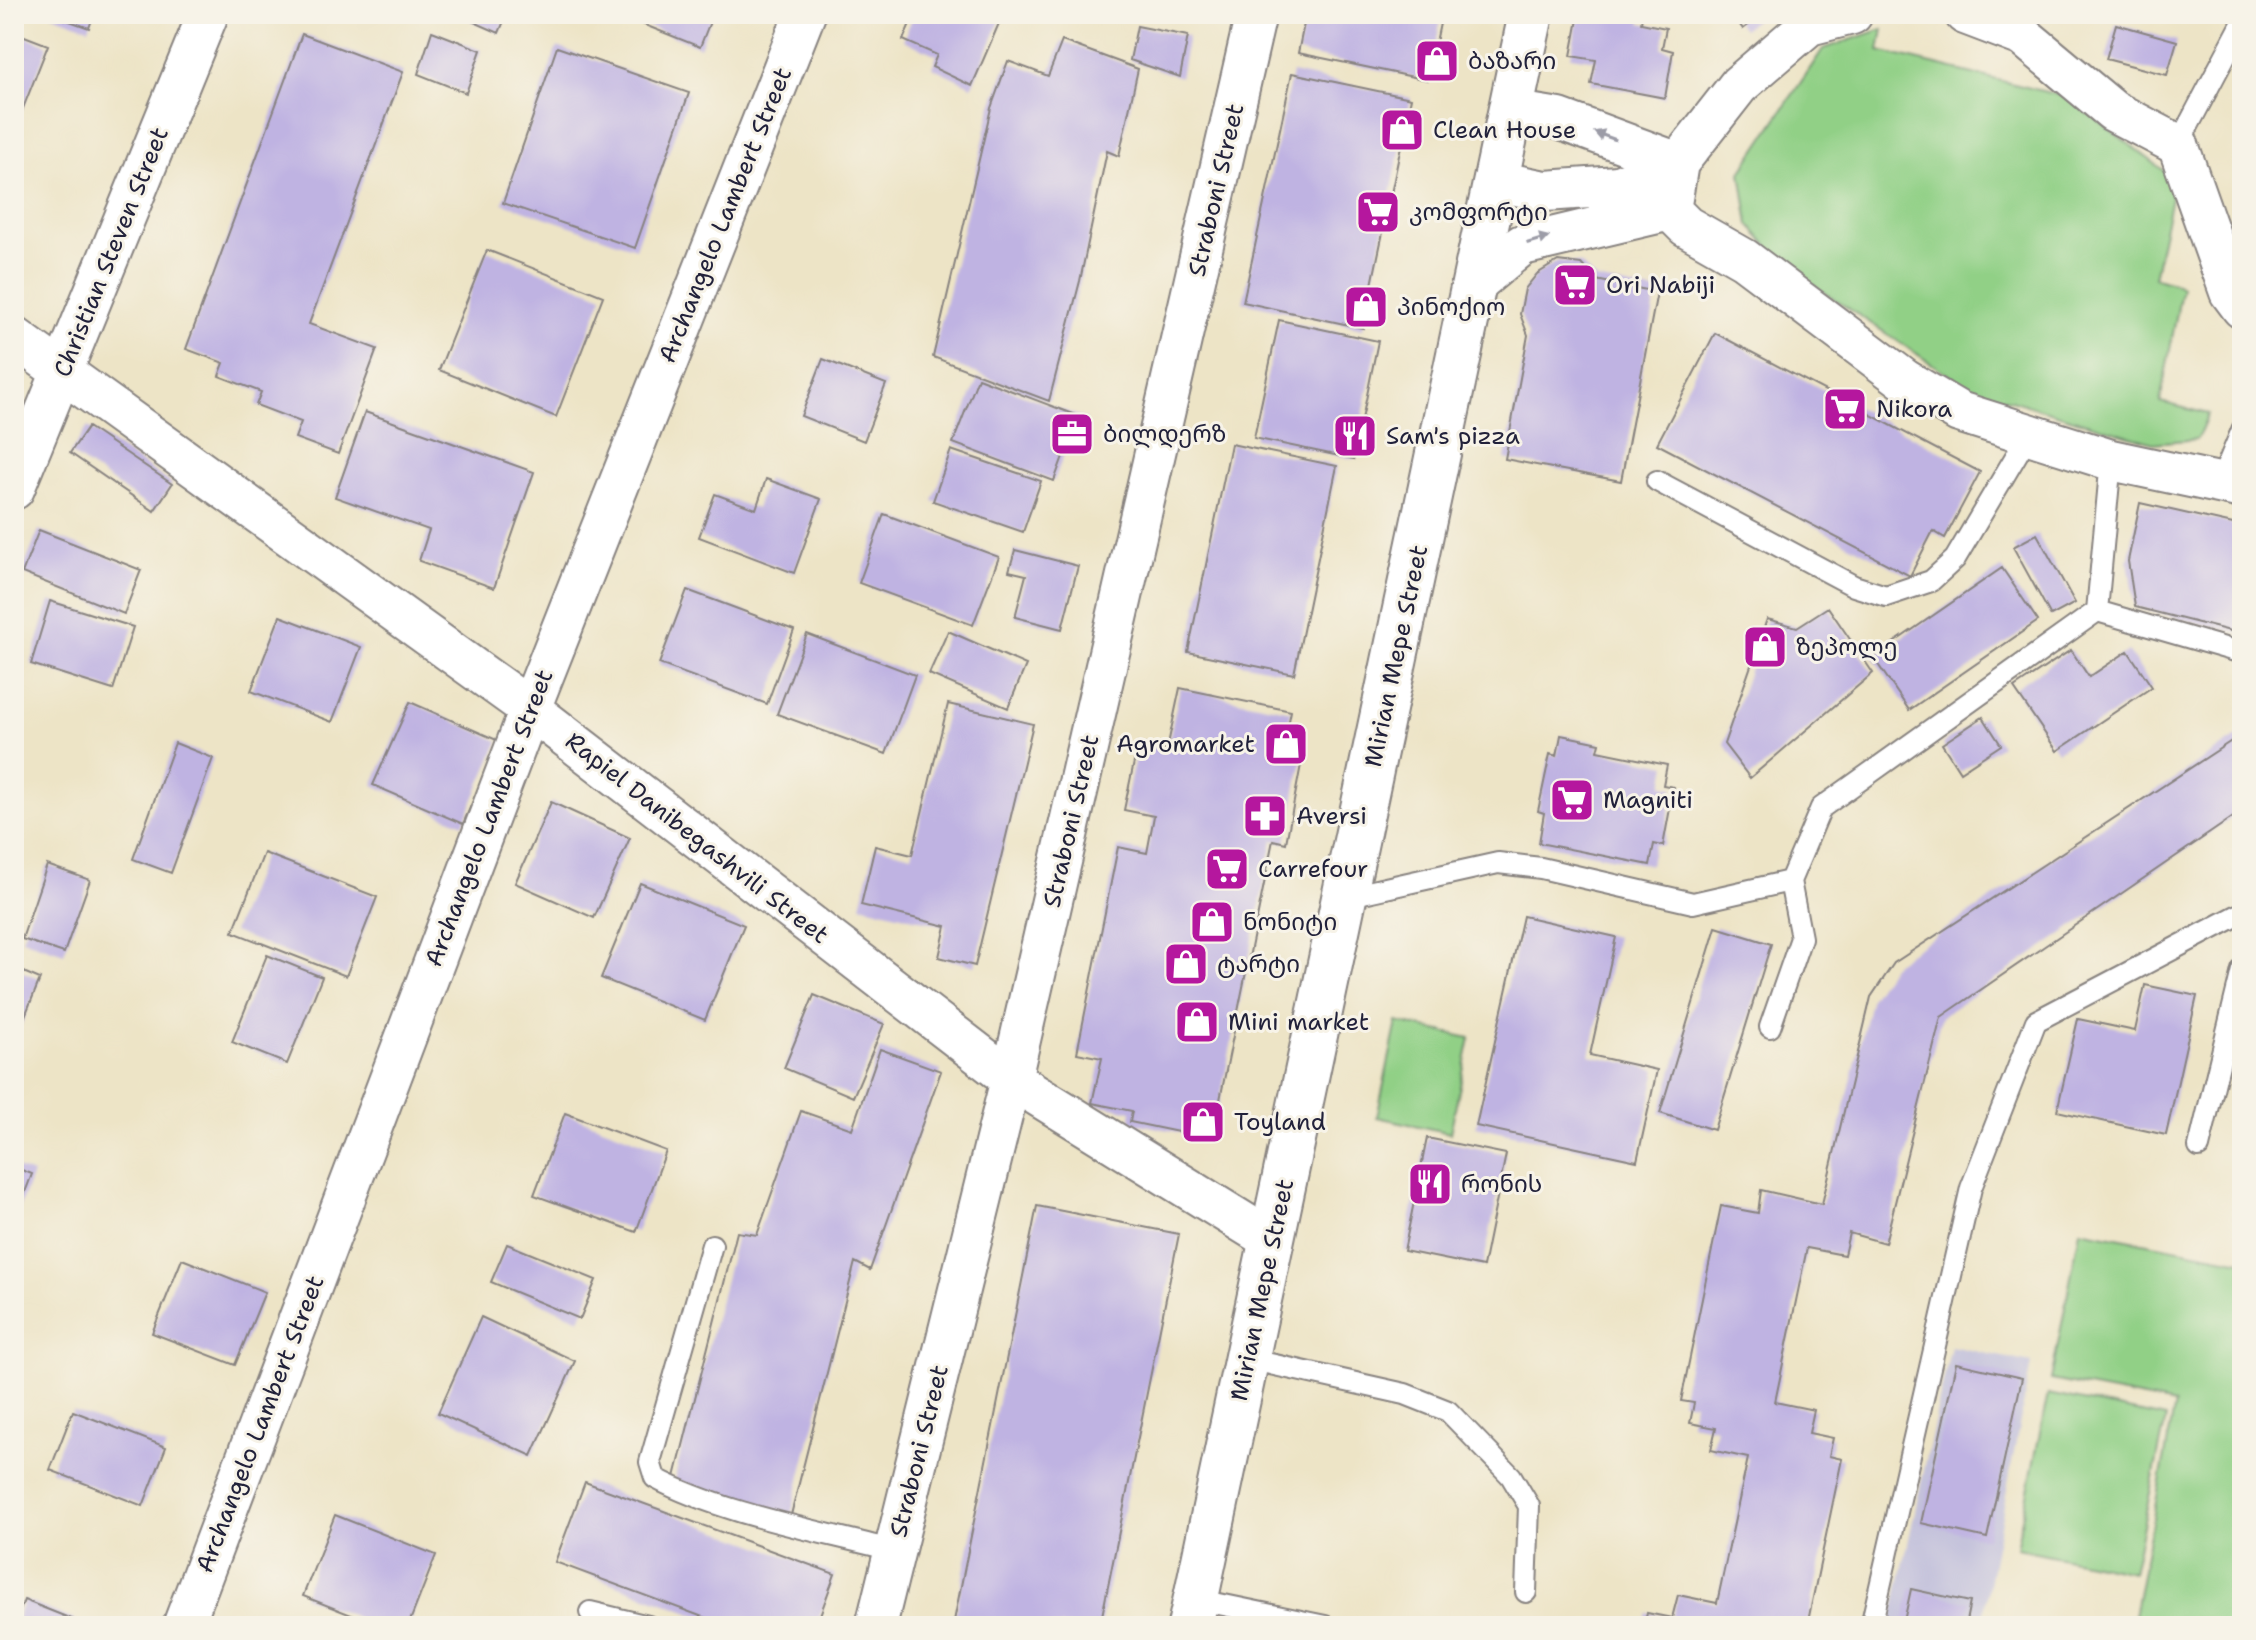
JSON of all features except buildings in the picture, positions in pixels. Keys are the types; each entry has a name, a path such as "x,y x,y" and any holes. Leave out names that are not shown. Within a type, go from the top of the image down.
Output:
{"street":[{"name":"Christian Steven Street","path":"14,489 208,14"},
{"name":"Archangelo Lambert Street","path":"183,1626 530,709 805,14"},
{"name":"Straboni Street","path":"876,1626 1011,1079 1256,14"},
{"name":"Mirian Mepe Street","path":"1192,1612 1531,14"},
{"path":"1670,210 1678,163 1739,85 1809,25 1852,14"},
{"path":"1965,14 2023,36 2113,111 2178,145 2230,292 2242,308"},
{"path":"1511,111 1559,119 1678,163"},
{"path":"1496,181 1545,191 1618,186 1678,163"},
{"path":"1475,284 1522,245 1670,210"},
{"path":"1670,210 1686,226 1744,259 1905,380 1959,412 2111,460 2231,486"},
{"name":"Rapiel Danibegashvili Street","path":"14,337 530,709 1011,1079 1273,1241"}],"lane":[{"path":"2178,145 2242,24"},
{"path":"2231,486 2242,430"},
{"path":"1657,481 1854,586 1886,596 1931,581 1955,559 2029,434"},
{"path":"1770,1027 1801,938 1790,881 1821,808 2097,611 2111,460"},
{"path":"2097,611 2242,653"},
{"path":"1345,897 1498,863 1541,868 1693,903 1790,881"},
{"path":"1871,1626 1971,1188 2036,1021 2242,913"},
{"path":"2199,1147 2242,970"},
{"path":"712,1245 650,1462 655,1478 677,1490 772,1521 895,1551"},
{"path":"1248,1359 1405,1394 1448,1411 1511,1476 1529,1506 1526,1592"},
{"path":"590,1612 648,1626"},
{"path":"1192,1612 1325,1626"}],"shaded area":[{"path":"1951,1346 2031,1363 1981,1626 1890,1626"}],"green space":[{"path":"1883,29 1879,51 2067,97 2175,179 2154,277 2182,286 2160,402 2208,414 2197,439 2153,443 1967,387 1789,269 1749,225 1741,172 1823,49"},
{"path":"1397,1022 1470,1038 1450,1133 1377,1117"},
{"path":"2080,1230 2242,1261 2242,1626 2132,1626 2175,1404 2051,1380"},
{"path":"2048,1394 2166,1418 2133,1572 2016,1548"}],"place":[{"name":"ბაზარი","path":"1437,61"},
{"name":"Clean House","path":"1402,130"},
{"name":"კომფორტი","path":"1378,212"},
{"name":"Ori Nabiji","path":"1575,285"},
{"name":"პინოქიო","path":"1366,307"},
{"name":"Nikora","path":"1845,409"},
{"name":"ბილდერზ","path":"1072,434"},
{"name":"Sam's pizza","path":"1355,436"},
{"name":"ზეპოლე","path":"1765,647"},
{"name":"Agromarket","path":"1286,744"},
{"name":"Magniti","path":"1572,800"},
{"name":"Aversi","path":"1265,816"},
{"name":"Carrefour","path":"1227,869"},
{"name":"ნონიტი","path":"1212,922"},
{"name":"ტარტი","path":"1186,964"},
{"name":"Mini market","path":"1197,1022"},
{"name":"Toyland","path":"1203,1122"},
{"name":"რონის","path":"1430,1184"}]}
